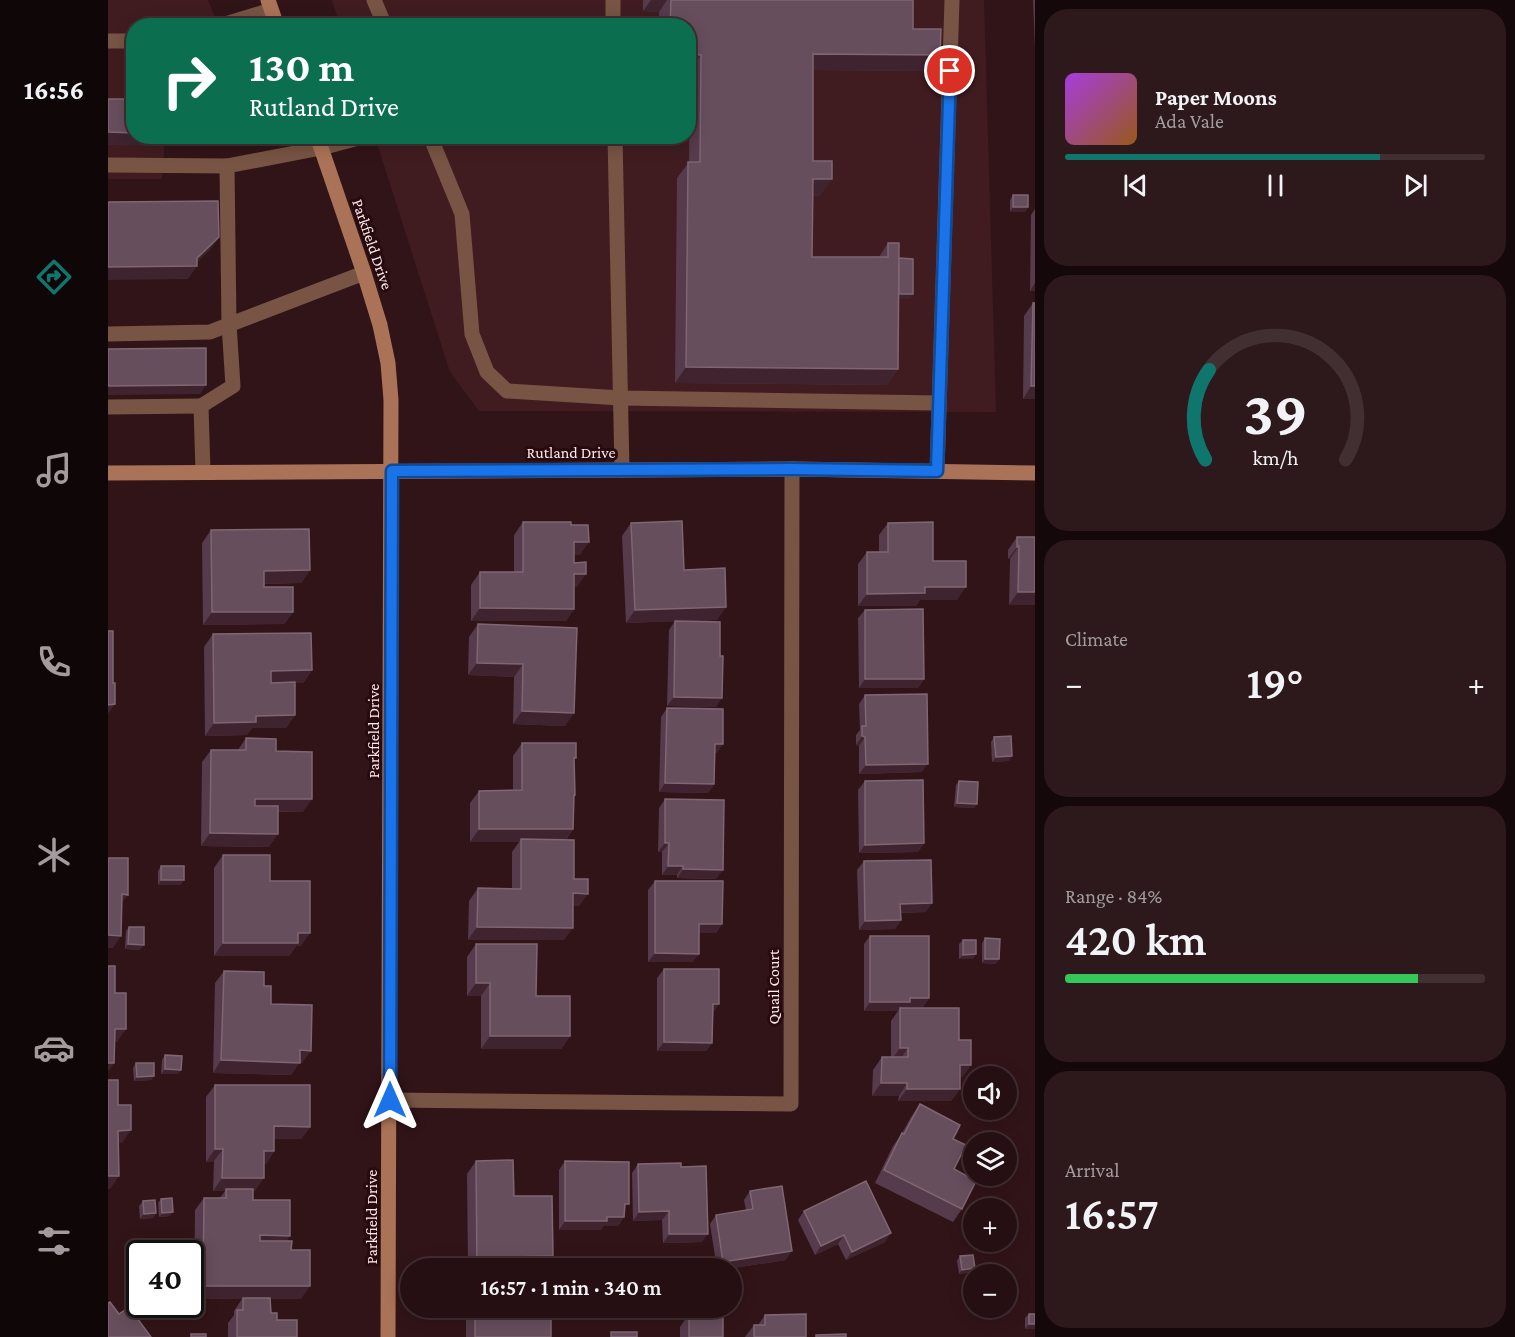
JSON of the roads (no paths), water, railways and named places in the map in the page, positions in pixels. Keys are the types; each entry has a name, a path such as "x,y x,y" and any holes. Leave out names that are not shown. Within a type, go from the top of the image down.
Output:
{"street":[{"path":"374,0 382,18"},
{"path":"612,0 613,18"},
{"path":"937,471 952,0"},
{"path":"238,18 269,5"},
{"path":"108,41 126,41"},
{"path":"108,165 227,166 311,144"},
{"name":"Parkfield Drive","path":"320,144 380,325 388,363 391,400 388,1337"},
{"path":"433,144 462,213 472,334 487,372 507,391 621,398 939,403"},
{"path":"615,144 622,470"},
{"path":"108,407 129,401 168,400 201,406 233,386 229,324 227,166"},
{"path":"108,334 128,340 168,333 210,332 364,273"},
{"path":"168,333 168,349"},
{"path":"201,406 203,472"},
{"name":"Rutland Drive","path":"108,473 792,469 1035,473"},
{"name":"Quail Court","path":"390,1100 791,1104 792,469"}]}
